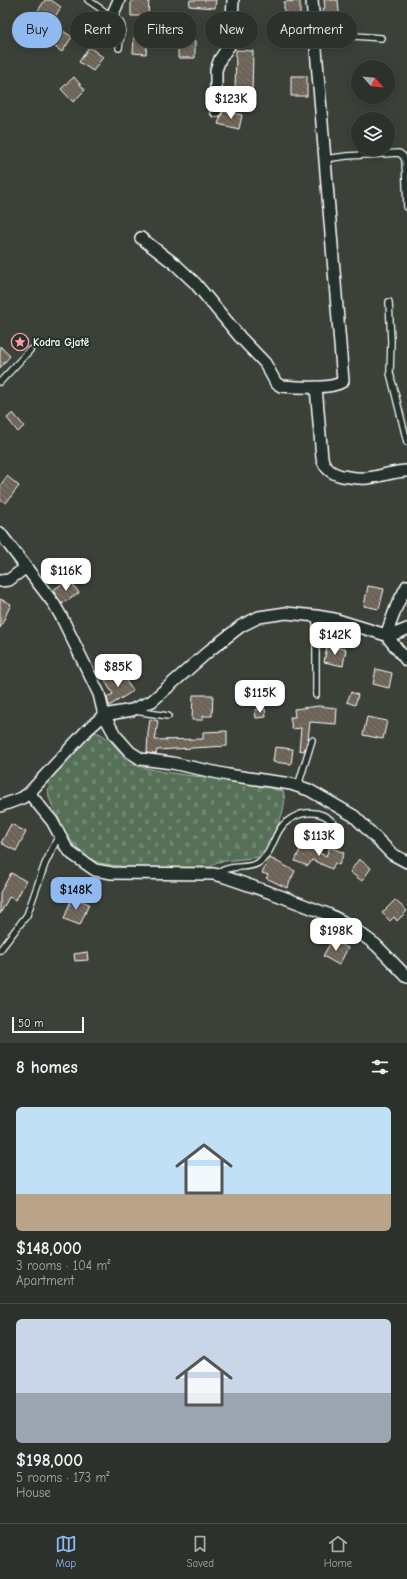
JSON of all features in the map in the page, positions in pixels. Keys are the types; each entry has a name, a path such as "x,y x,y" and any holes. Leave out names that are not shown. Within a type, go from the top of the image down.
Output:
{"street":[{"path":"114,12 119,0"},
{"path":"216,111 216,70 229,46 231,39 233,0"},
{"path":"312,0 313,12"},
{"path":"141,238 176,265 195,283 240,337 265,363 276,383 281,386 316,388 339,384 343,379 316,48"},
{"path":"316,388 322,458 326,468 337,475 355,478 367,478 407,471"},
{"path":"0,533 25,568 54,604 98,694 104,715 115,735 130,752 141,759 172,763 228,775 298,786 309,790 354,816 392,854 407,862"},
{"path":"0,581 9,580 25,568"},
{"path":"386,635 397,605 407,586"},
{"path":"0,806 22,798 30,793 87,730 104,715 132,710 143,706 160,695 185,671 249,621 272,614 286,613 316,616 386,635 397,634 407,629"},
{"path":"386,635 407,661"},
{"path":"30,793 52,821 66,847 86,865 102,872 214,874 230,878 293,900 330,915 349,925 376,945 407,977"}],"lane":[{"path":"88,0 106,12"},
{"path":"357,36 382,38"},
{"path":"324,159 399,154 403,156 405,160 407,207"},
{"path":"388,302 391,341 390,373 407,442"},
{"path":"0,382 30,350"},
{"path":"316,616 316,695"},
{"path":"132,710 168,716"},
{"path":"298,786 312,740"},
{"path":"214,874 232,868 253,866 259,863 264,859 282,826 288,820 298,815 318,812 334,821 340,831"},
{"path":"0,950 27,915 45,864 59,835"}],"green space":[{"path":"95,732 102,734 113,743 126,759 134,765 169,773 228,780 283,791 284,807 278,825 259,857 217,862 211,867 148,868 100,863 90,859 80,851 68,836 50,800 48,790 50,779 71,754"}],"building":[{"path":"45,0 51,0 61,7 58,12 37,12"},
{"path":"131,0 149,0 148,12 133,12 133,16 131,16"},
{"path":"190,0 216,0 215,8 189,6"},
{"path":"324,0 338,0 339,12 323,12 323,9 325,8"},
{"path":"300,1 300,12 284,12 284,2"},
{"path":"62,30 70,36 70,40 62,52 56,48 62,48"},
{"path":"88,48 103,57 93,71 79,62"},
{"path":"133,48 147,48 146,54 133,53"},
{"path":"178,48 195,48 195,58 178,58"},
{"path":"236,50 253,51 252,94 235,94"},
{"path":"291,76 307,76 307,96 291,96"},
{"path":"74,77 85,90 73,102 61,89"},
{"path":"223,111 242,115 239,129 218,124"},
{"path":"0,346 10,356 0,368"},
{"path":"13,413 24,426 18,432 7,418"},
{"path":"7,476 19,486 6,503 0,499 0,486"},
{"path":"69,579 79,593 62,604 53,590"},
{"path":"368,586 384,589 379,609 364,606"},
{"path":"0,599 11,604 0,628"},
{"path":"327,646 346,649 343,666 324,662"},
{"path":"376,669 392,673 389,688 373,684"},
{"path":"120,672 133,691 109,706 107,697 113,694 105,681"},
{"path":"351,692 358,695 355,705 347,702"},
{"path":"193,695 213,695 212,716 203,716 203,720 192,720"},
{"path":"319,706 337,708 336,724 310,722 308,739 304,751 299,750 301,728 292,729 290,717 295,717 294,709"},
{"path":"265,709 266,717 256,718 255,710"},
{"path":"367,717 387,721 383,739 363,735"},
{"path":"150,719 158,721 155,740 203,739 203,732 227,731 227,746 157,750 156,754 147,753"},
{"path":"275,747 293,749 291,764 273,762"},
{"path":"11,824 26,832 16,851 1,843"},
{"path":"302,845 326,856 330,847 344,853 339,865 335,863 332,869 312,860 308,866 295,861"},
{"path":"270,858 295,871 287,888 266,878 268,875 262,873"},
{"path":"359,859 371,868 362,881 350,872"},
{"path":"11,873 26,881 16,900 9,897 0,914 0,893"},
{"path":"72,897 89,904 80,925 64,919"},
{"path":"395,900 407,911 397,921 394,917 390,921 382,913"},
{"path":"332,940 348,948 339,965 323,956"},
{"path":"87,952 88,960 75,961 74,954"}],"place":[{"name":"Kodra Gjatë","path":"20,342"}]}
